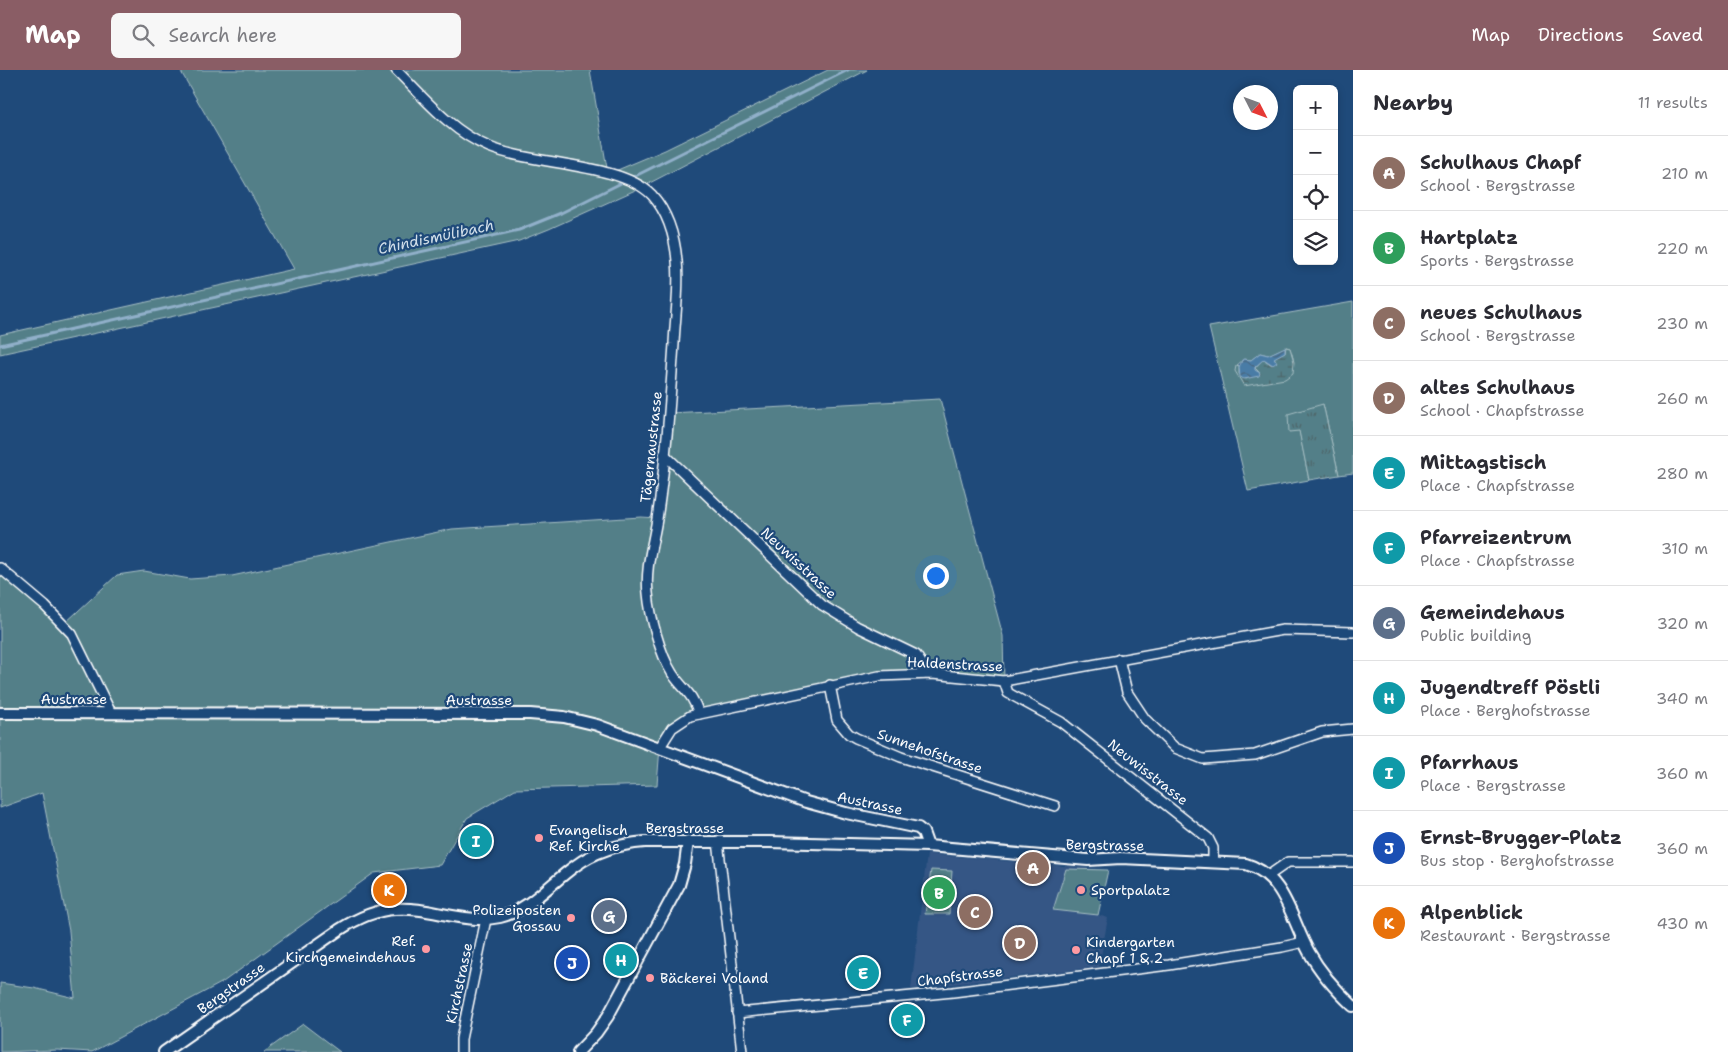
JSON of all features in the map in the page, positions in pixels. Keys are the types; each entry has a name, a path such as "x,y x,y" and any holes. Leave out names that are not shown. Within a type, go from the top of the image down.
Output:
{"street":[{"name":"Tägernaustrasse","path":"396,70 449,121 481,143 509,154 622,178 636,184 651,195 663,210 671,231 678,264 672,368 658,518 648,566 648,595 666,662 675,677 693,697 699,714"},
{"name":"Neuwisstrasse","path":"664,454 822,605 852,624 916,655 922,664 923,674"},
{"path":"0,568 40,602 72,634 111,713"},
{"name":"Haldenstrasse","path":"660,747 678,723 699,714 879,676 923,674 1004,681 1283,630 1353,632"},
{"path":"1119,659 1127,692 1145,719 1175,748 1203,759 1255,755 1322,732 1353,730"},
{"name":"Neuwisstrasse","path":"1004,681 1008,693 1061,722 1208,838 1213,848 1213,862"},
{"name":"Sunnehofstrasse","path":"830,685 837,720 849,734 856,738 901,757 1056,806"},
{"name":"Austrasse","path":"0,713 530,714 585,721 806,802 837,811 918,828 924,832 928,846"},
{"path":"578,1052 596,1033 608,1016 676,892 685,864 688,841"},
{"name":"Bergstrasse","path":"164,1052 339,930 373,912 405,909 460,918 486,919 503,916 522,907 576,865 604,851 628,843 688,841 928,846 1088,860 1122,858 1246,864 1268,876"},
{"path":"718,842 742,1052"},
{"path":"1353,862 1288,862 1268,876 1288,905 1304,942 1323,972 1353,1006"},
{"name":"Kirchstrasse","path":"461,1052 461,1039 486,919"},
{"name":"Chapfstrasse","path":"737,1013 953,992 1169,965 1304,942"}],"shaded area":[{"path":"927,854 1108,870 1098,915 1108,918 1099,967 911,989"}],"green space":[{"path":"180,70 590,70 608,174 665,150 828,70 867,70 642,187 519,241 0,354 0,335 294,269"},
{"path":"1353,302 1353,473 1339,475 1323,404 1299,430 1309,480 1248,491 1209,327","holes":["1286,347 1290,348 1293,358 1291,371 1236,366 1244,359 1251,360 1260,353 1268,355"]},
{"path":"1286,347 1290,348 1294,362 1293,373 1285,379 1244,386 1235,371 1236,366 1239,365 1239,374 1246,379 1260,373 1255,368 1263,359 1272,365 1276,361 1274,357 1285,352"},
{"path":"940,399 1003,636 1004,681 902,675 684,719 660,747 657,785 515,789 467,818 440,865 374,873 223,982 92,1052 57,1050 0,1052 0,983 34,988 75,998 69,931 42,793 0,808 0,568 64,624 117,575 144,571 190,579 232,576 452,529 641,517 657,518 670,413"},
{"path":"1323,404 1339,475 1309,480 1299,431 1289,432 1288,414"},
{"name":"Sportpalatz","path":"1066,869 1108,870 1098,915 1053,910"},
{"path":"931,870 952,871 949,914 925,914"},
{"path":"303,1024 340,1052 264,1052"}],"water":[{"path":"1285,347 1285,352 1274,358 1277,362 1273,365 1264,359 1255,367 1255,370 1260,373 1259,376 1244,379 1240,377 1239,367 1243,359 1251,360 1260,353 1268,355"}],"waterway":[{"name":"Chindismülibach","path":"0,345 519,230 561,213 848,70"}],"place":[{"name":"Evangelisch Ref. Kirche","path":"539,838"},
{"name":"Pfarrhaus","path":"476,841"},
{"name":"Schulhaus Chapf","path":"1033,868"},
{"name":"Alpenblick","path":"389,890"},
{"name":"Sportpalatz","path":"1081,890"},
{"name":"Hartplatz","path":"939,893"},
{"name":"neues Schulhaus","path":"975,912"},
{"name":"Gemeindehaus","path":"609,916"},
{"name":"Polizeiposten Gossau","path":"571,918"},
{"name":"altes Schulhaus","path":"1020,943"},
{"name":"Ref. Kirchgemeindehaus","path":"426,949"},
{"name":"Kindergarten Chapf 1 & 2","path":"1076,950"},
{"name":"Jugendtreff Pöstli","path":"621,960"},
{"name":"Ernst-Brugger-Platz","path":"572,963"},
{"name":"Mittagstisch","path":"863,973"},
{"name":"Bäckerei Voland","path":"650,978"},
{"name":"Pfarreizentrum","path":"907,1020"}]}
